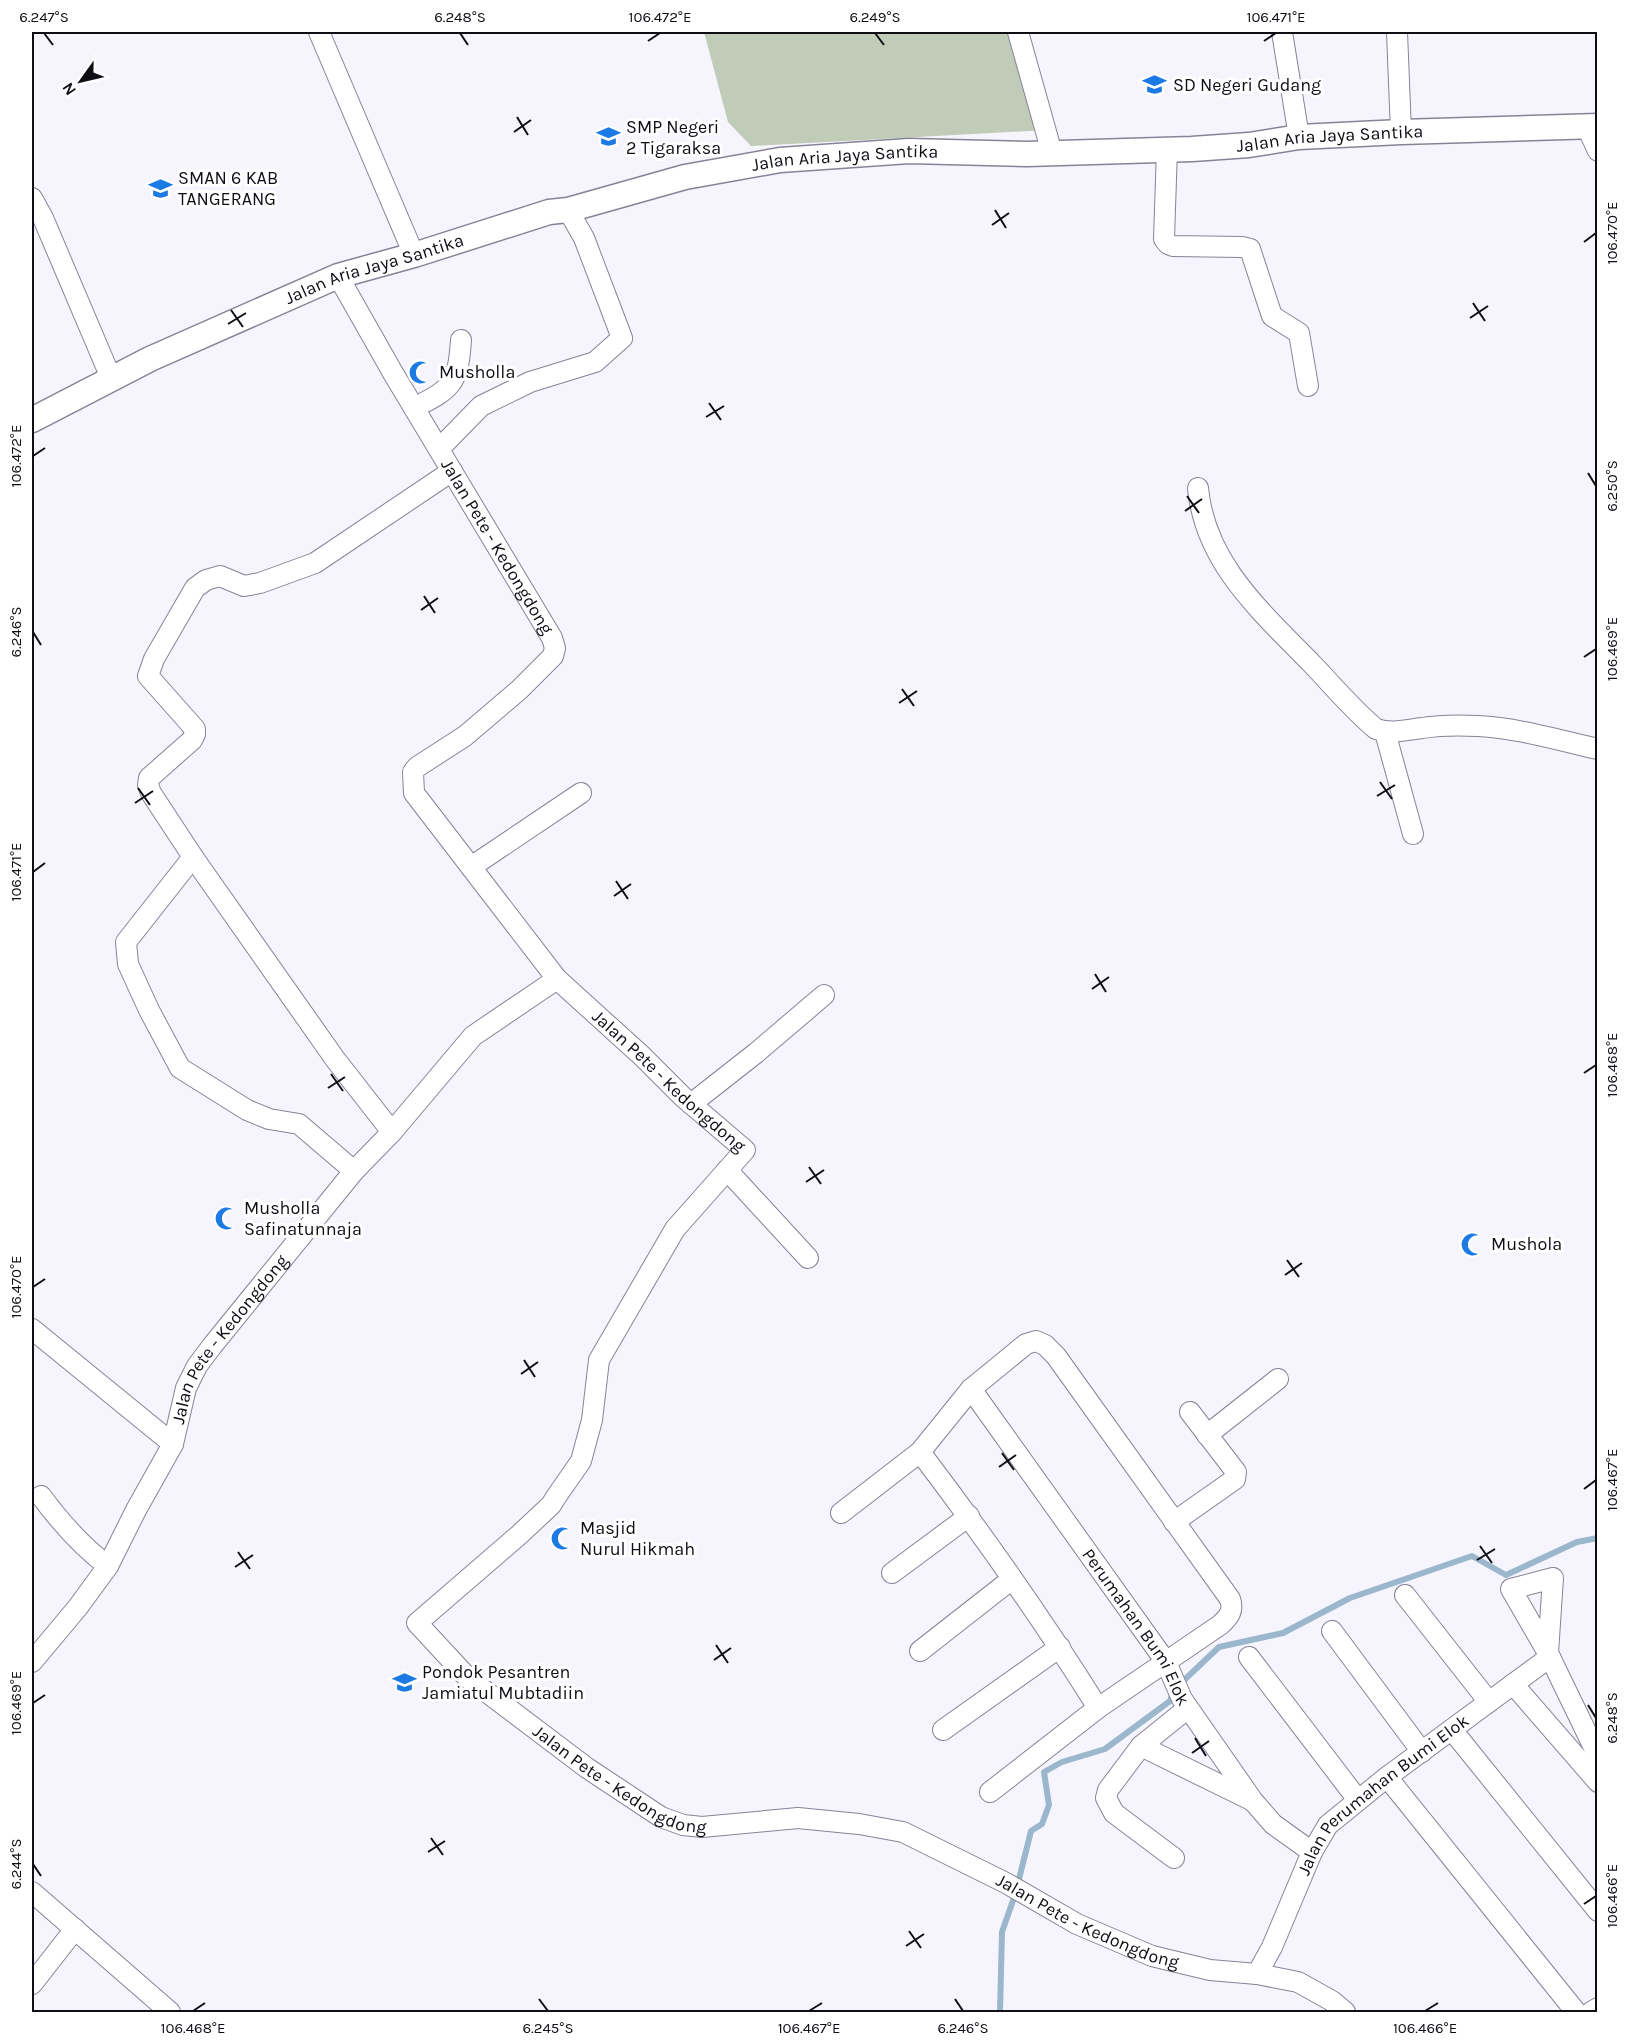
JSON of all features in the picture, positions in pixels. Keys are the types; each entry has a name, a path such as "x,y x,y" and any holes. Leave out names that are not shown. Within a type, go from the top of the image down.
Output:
{"street":[{"path":"320,32 414,255"},
{"path":"1018,32 1052,153"},
{"path":"1282,32 1299,137"},
{"path":"1396,32 1401,132"},
{"path":"1592,126 1598,151"},
{"name":"Jalan Aria Jaya Santika","path":"32,420 111,378 338,276 414,255 549,212 568,210 684,177 780,160 909,151 1015,154 1192,149 1249,145 1299,137 1592,126"},
{"path":"1167,149 1164,239 1173,246 1250,249 1272,316 1299,333 1308,386"},
{"path":"32,198 43,218 111,378"},
{"path":"439,449 481,406 530,381 595,362 622,338 584,238 568,210"},
{"name":"Jalan Pete - Kedongdong","path":"338,276 552,638 555,648 553,656 519,690 465,736 417,767 413,772 414,793 557,979 691,1104 745,1150 675,1229 599,1360 592,1420 581,1461 551,1505 417,1623 468,1678 587,1768 661,1817 683,1825 702,1827 798,1818 859,1824 903,1832 998,1879 1077,1923 1152,1956 1210,1970 1257,1974 1298,1982 1332,2001 1346,2013"},
{"path":"414,408 444,392 453,381 460,365 461,340"},
{"path":"392,1132 335,1059 193,857 151,793 148,785 149,778 192,740 195,729 148,676 154,659 195,588 206,580 220,576 244,586 315,563 452,471"},
{"path":"1198,488 1200,509 1210,540 1224,565 1253,602 1376,729 1384,732 1399,732 1444,725 1479,726 1526,733 1598,749"},
{"path":"1384,732 1413,834"},
{"path":"471,867 581,793"},
{"path":"193,857 126,942 128,964 148,1010 180,1068 247,1110 269,1119 299,1124 354,1171"},
{"name":"Jalan Pete - Kedongdong","path":"32,1662 78,1607 108,1566 173,1444 186,1388 197,1366 212,1346 354,1171 392,1132 473,1036 557,979"},
{"path":"691,1104 824,995"},
{"path":"727,1170 808,1258"},
{"path":"32,1329 173,1444"},
{"path":"841,1513 920,1452 971,1389 1026,1344 1036,1341 1045,1345 1056,1356 1230,1599 1232,1607 1229,1617 1169,1670 1098,1708 990,1792"},
{"path":"1207,1435 1278,1379"},
{"name":"Perumahan Bumi Elok","path":"971,1389 1169,1670 1185,1703 1254,1801 1273,1824 1312,1852"},
{"path":"1174,1522 1235,1479 1236,1472 1190,1412"},
{"path":"920,1452 969,1516 1060,1647 1098,1708"},
{"path":"41,1496 64,1527 87,1550 108,1566"},
{"path":"892,1573 969,1516"},
{"path":"920,1651 1012,1579"},
{"path":"1405,1595 1489,1702"},
{"path":"1332,1631 1422,1752"},
{"path":"943,1730 1060,1647"},
{"name":"Jalan Perumahan Bumi Elok","path":"1257,1974 1272,1947 1312,1852 1328,1825 1387,1777 1549,1655 1598,1756"},
{"path":"1249,1658 1358,1800"},
{"path":"1513,1684 1598,1782"},
{"path":"1174,1858 1114,1814 1106,1798 1108,1790 1141,1746 1185,1703"},
{"path":"1452,1730 1598,1911"},
{"path":"1141,1746 1254,1801"},
{"path":"1387,1777 1576,2013"},
{"path":"32,1892 170,2013"},
{"path":"32,1984 75,1929"},
{"path":"1592,2013 1598,2008"}],"green space":[{"path":"704,32 1023,32 1047,130 751,146 728,122"}],"waterway":[{"path":"1180,1684 1219,1647 1283,1633 1350,1598 1472,1556 1506,1575 1577,1542 1598,1538"},
{"path":"1019,1879 1031,1831 1042,1824 1049,1805 1044,1772 1062,1762 1105,1749 1170,1701 1173,1691"},
{"path":"1000,2012 1002,1932 1016,1892"}],"place":[{"name":"SD Negeri Gudang","path":"1155,85"},
{"name":"SMP Negeri 2 Tigaraksa","path":"608,137"},
{"name":"SMAN 6 KAB TANGERANG","path":"160,188"},
{"name":"Musholla","path":"421,372"},
{"name":"Musholla Safinatunnaja","path":"226,1218"},
{"name":"Mushola","path":"1473,1244"},
{"name":"Masjid Nurul Hikmah","path":"562,1538"},
{"name":"Pondok Pesantren Jamiatul Mubtadiin","path":"404,1682"}]}
